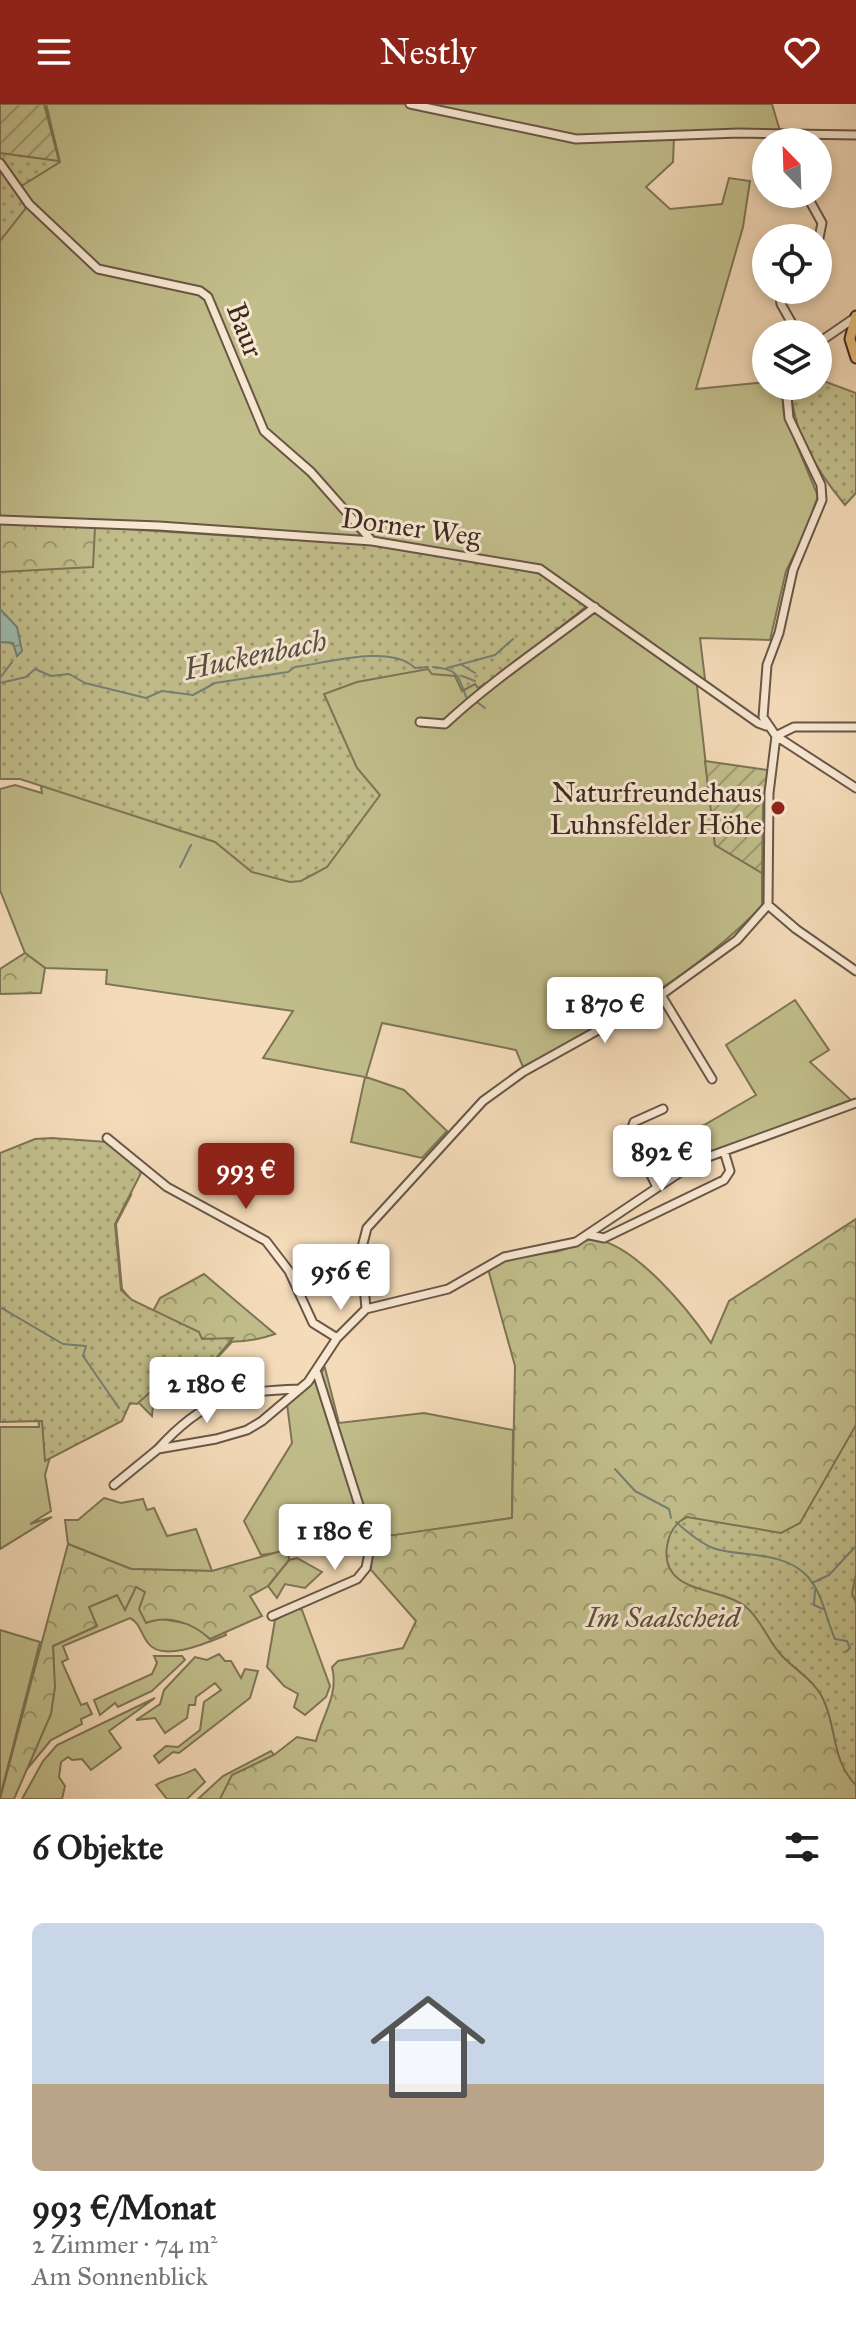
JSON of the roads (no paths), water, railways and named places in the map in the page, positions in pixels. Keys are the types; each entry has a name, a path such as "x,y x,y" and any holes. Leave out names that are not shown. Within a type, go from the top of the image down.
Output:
{"main road":[{"path":"855,317 850,339 856,358"}],"street":[{"path":"410,104 567,139 752,135"},
{"path":"832,136 856,135"},
{"name":"Baur","path":"0,163 29,204 98,269 200,291 208,297 261,428 311,472 372,541"},
{"path":"832,333 855,317"},
{"path":"766,726 763,717 767,665 781,624 793,570 822,500 821,485 789,418 787,400"},
{"name":"Dorner Weg","path":"0,520 159,526 372,541 540,569 776,736 856,788"},
{"path":"420,722 445,724 458,709 595,607"},
{"path":"366,1309 361,1251 367,1228 483,1101 523,1072 661,995 737,940 768,905 769,793 776,736 794,727 856,727"},
{"path":"768,905 796,929 856,971"},
{"path":"661,995 712,1079"},
{"path":"158,1449 247,1430 317,1373 337,1338 366,1309 432,1295 504,1257 559,1247 590,1235 656,1185 697,1161 856,1103"},
{"path":"656,1185 630,1133 634,1122 663,1109"},
{"path":"107,1138 167,1187 266,1241 289,1271 313,1323 337,1338"},
{"path":"590,1235 604,1238 724,1180 730,1171 724,1151"},
{"path":"272,1616 357,1579 370,1555 371,1543 317,1373"},
{"path":"114,1485 158,1449 180,1425 209,1404 252,1391 300,1389"}],"water":[{"path":"0,609 17,627 22,651 17,656 13,643 0,642"}],"waterway":[{"path":"447,668 495,655 513,639"},
{"name":"Huckenbach","path":"0,683 26,677 35,669 51,676 69,674 85,683 146,698 162,691 193,695 215,683 288,672 295,667 356,657 390,657 415,668 428,667"},
{"path":"0,678 12,662"},
{"path":"462,665 475,673"},
{"name":"Huckenbach","path":"433,667 453,672 466,697"},
{"path":"462,676 475,681"},
{"name":"Huckenbach","path":"477,702 485,708"},
{"path":"180,867 191,845"},
{"path":"0,1307 63,1344 86,1346 83,1356 119,1408"},
{"path":"615,1469 635,1491 669,1509 671,1518"},
{"path":"676,1522 711,1547 764,1556 799,1569 817,1591 835,1639 847,1641 850,1648 846,1652"},
{"path":"812,1583 829,1575 856,1546"},
{"path":"815,1590 814,1605 823,1609"}],"place":[{"name":"Naturfreundehaus Luhnsfelder Höhe","path":"778,808"}],"park label":[{"name":"Im Saalscheid","path":"663,1617"}]}
